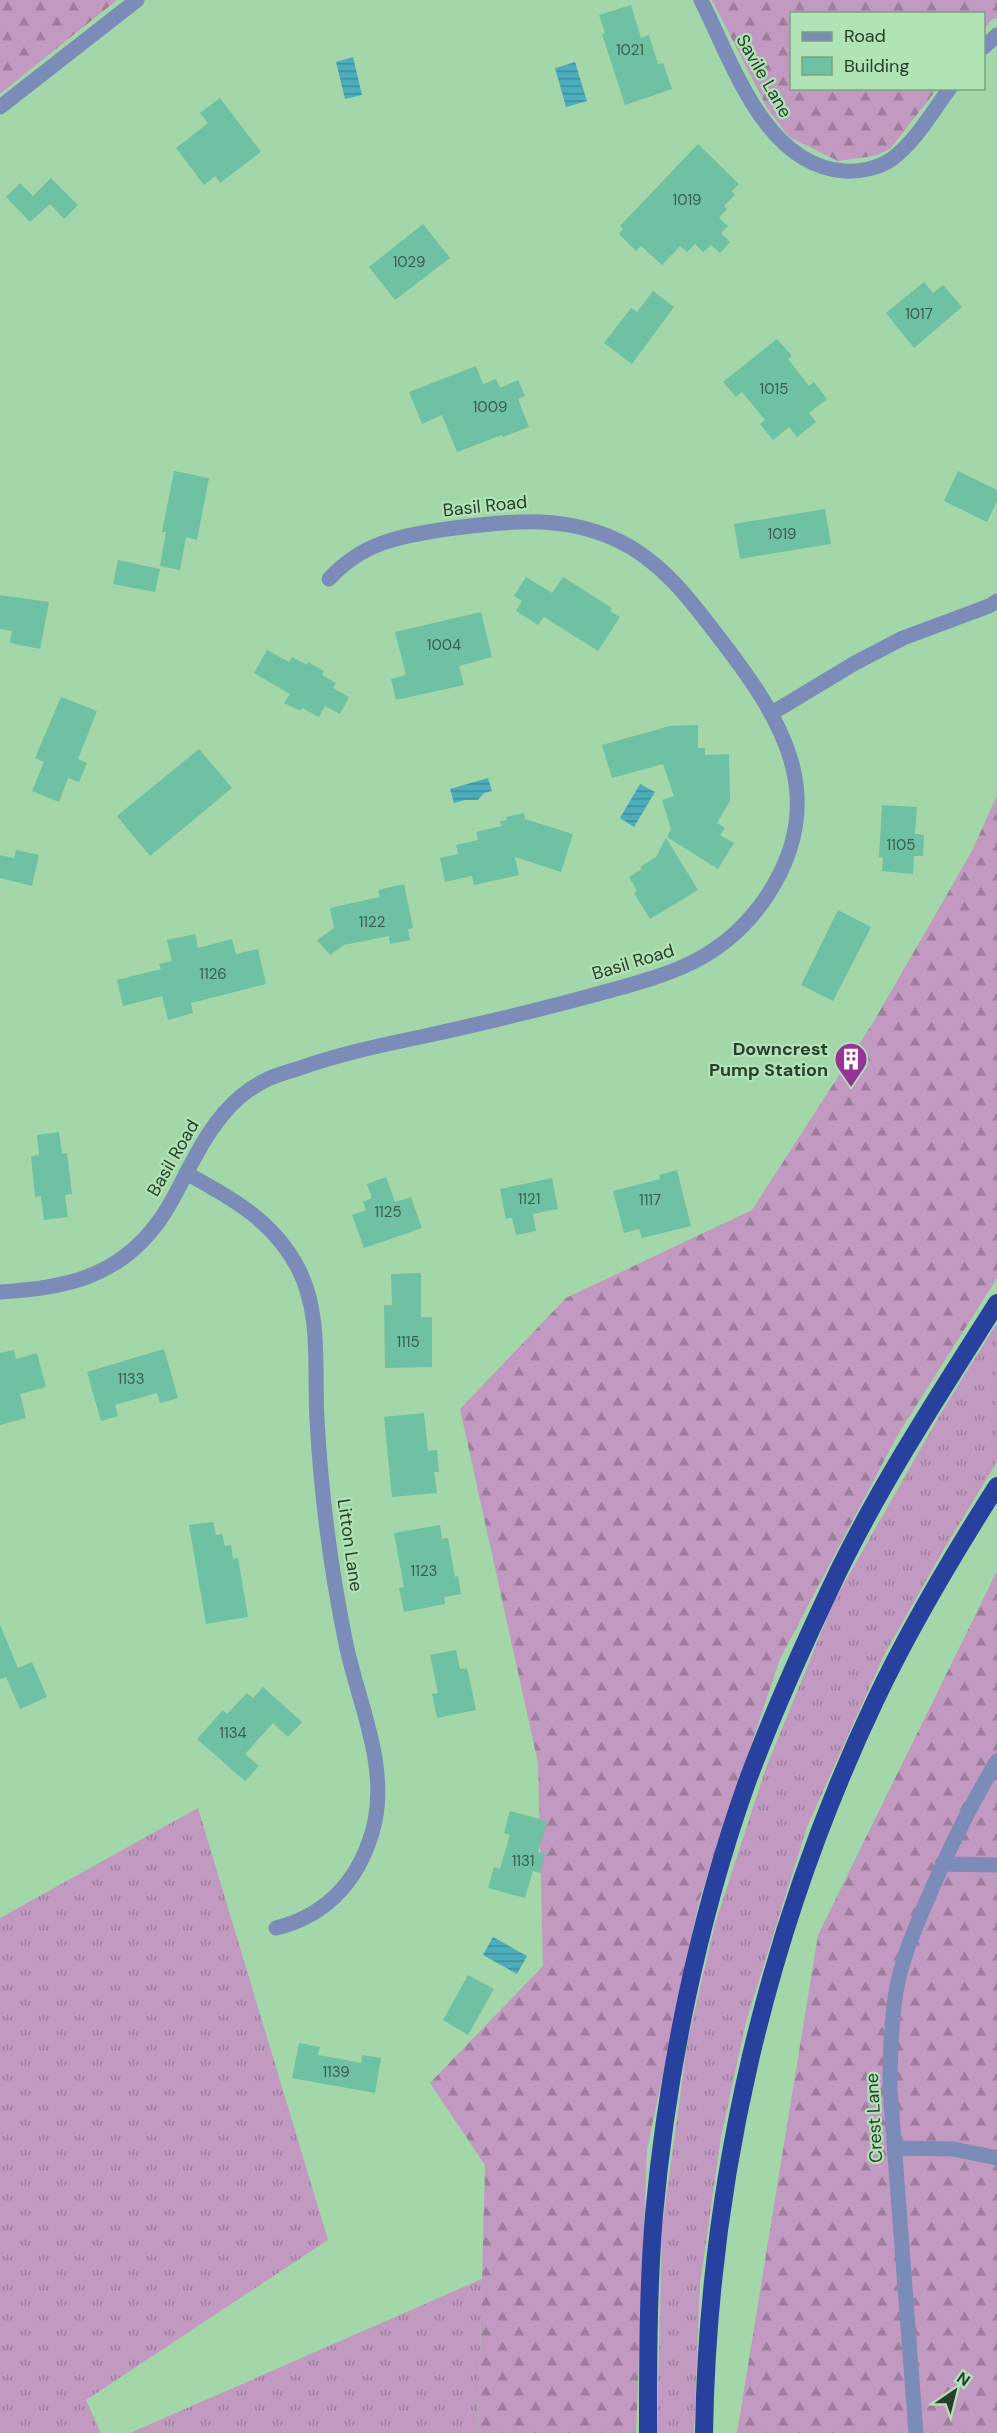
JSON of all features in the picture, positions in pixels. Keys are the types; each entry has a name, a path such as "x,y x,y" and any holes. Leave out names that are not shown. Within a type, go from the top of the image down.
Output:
{"highway":[{"path":"648,2433 648,2327 654,2217 672,2078 694,1966 746,1786 785,1686 841,1566 894,1471 997,1303"},
{"path":"704,2433 708,2325 727,2174 753,2049 795,1898 823,1820 878,1694 940,1580 997,1486"}],"street":[{"path":"0,107 137,0"},
{"name":"Savile Lane","path":"701,0 729,60 768,125 786,146 809,163 831,170 851,171 872,168 890,160 906,147 949,90"},
{"path":"985,47 997,35"},
{"name":"Basil Road","path":"0,1292 70,1284 97,1274 122,1259 161,1219 218,1118 239,1098 266,1080 310,1064 378,1045 559,1005 668,974 696,962 724,943 748,921 768,894 783,864 793,835 797,806 795,777 789,748 772,714 737,661 667,574 619,540 594,530 555,521 507,521 420,533 383,541 361,552 329,579"},
{"path":"772,714 855,663 903,638 997,601"},
{"name":"Litton Lane","path":"186,1173 231,1197 268,1226 285,1245 299,1269 309,1298 315,1335 317,1419 324,1500 335,1582 346,1646 376,1763 378,1793 375,1822 365,1852 350,1878 333,1900 315,1914 276,1928"},
{"name":"Crest Lane","path":"916,2433 890,2089 896,1991 914,1931 942,1864 973,1799 997,1761"},
{"path":"942,1864 997,1865"},
{"path":"895,2148 953,2149 997,2158"}],"green space":[{"path":"0,0 117,0 0,94"},
{"path":"712,0 997,0 997,18 991,20 985,28 985,12 790,12 790,90 936,90 890,149 874,156 838,161 789,137 767,108"},
{"path":"997,795 997,1278 897,1436 780,1659 699,1901 647,2150 636,2433 478,2433 485,2165 430,2083 543,1966 538,1763 460,1409 566,1298 752,1210 874,1021 972,851"},
{"path":"997,1323 997,1462 884,1655 807,1827 746,2022 721,2137 700,2284 694,2433 657,2433 662,2228 688,2039 715,1924 766,1768 834,1601 941,1413"},
{"path":"997,1571 997,2433 737,2433 818,1935"},
{"path":"198,1808 328,2240 86,2400 101,2433 0,2433 0,1918"},
{"path":"482,2279 478,2433 130,2433"}],"water":[{"path":"353,57 362,95 345,99 336,62"},
{"path":"575,62 587,101 566,107 555,68"},
{"path":"488,778 492,791 484,793 478,800 454,803 450,789"},
{"path":"640,784 655,792 634,827 620,818"},
{"path":"493,1937 527,1956 517,1974 483,1955"}],"building":[{"path":"631,5 641,38 649,35 658,64 663,63 672,89 625,105 602,34 605,33 599,15"},
{"path":"220,98 261,152 220,183 215,176 204,185 176,148 208,123 200,113"},
{"path":"698,144 739,184 732,191 735,195 724,206 727,209 719,218 728,226 721,233 730,242 720,253 711,245 703,252 695,244 687,252 680,246 662,265 641,246 636,251 619,234 623,229 620,226"},
{"path":"51,178 78,205 64,219 50,204 30,222 6,197 20,183 33,196"},
{"path":"423,224 450,258 395,300 369,267"},
{"path":"924,282 933,293 943,285 962,307 914,348 886,313"},
{"path":"653,291 674,307 632,364 604,343 631,308 637,312"},
{"path":"777,339 792,356 788,359 809,386 814,382 827,399 809,413 816,422 797,437 789,427 773,440 760,424 765,420 742,392 736,397 723,382"},
{"path":"476,366 483,384 496,379 500,388 518,380 525,396 518,399 529,427 457,452 442,415 422,424 409,392"},
{"path":"174,471 209,478 197,540 186,537 180,570 160,566 166,532 162,532"},
{"path":"958,471 997,490 997,501 987,522 944,501"},
{"path":"825,509 831,544 740,559 734,524"},
{"path":"118,560 160,569 155,592 113,584"},
{"path":"526,577 552,593 563,577 612,608 610,611 620,617 598,651 544,617 538,625 516,611 522,601 514,596"},
{"path":"0,595 49,602 40,649 10,643 12,631 0,629"},
{"path":"481,612 492,657 459,666 464,685 396,700 391,679 406,675 395,632"},
{"path":"267,650 289,662 292,657 307,665 308,662 324,671 322,675 336,683 333,688 349,697 340,714 325,706 319,717 302,708 301,711 284,703 290,694 254,673"},
{"path":"61,697 97,711 78,759 87,763 79,782 68,778 59,802 32,791 44,762 35,758"},
{"path":"698,725 698,748 705,748 705,755 729,754 730,801 717,823 725,828 720,835 734,843 718,869 667,837 671,829 662,800 674,796 663,764 612,778 602,745 670,726"},
{"path":"199,749 232,788 150,856 117,816"},
{"path":"882,805 917,807 915,834 924,835 923,856 914,856 913,874 882,871 883,858 879,857"},
{"path":"524,813 525,819 573,834 561,872 515,857 519,875 474,885 472,876 445,882 440,858 458,854 456,845 478,840 476,832 502,826 500,821 507,820 506,817"},
{"path":"666,838 698,890 650,919 634,893 637,891 629,877 656,857"},
{"path":"16,850 39,855 32,886 0,878 0,855 14,858"},
{"path":"404,884 413,928 408,929 410,940 390,944 389,936 344,945 330,955 317,940 334,928 330,908 380,897 378,890"},
{"path":"838,910 871,927 833,1001 801,985"},
{"path":"195,934 198,948 232,939 236,954 258,949 266,984 191,1003 193,1013 168,1020 162,996 123,1006 117,980 161,969 159,964 172,961 167,940"},
{"path":"59,1132 62,1154 67,1153 72,1194 65,1195 68,1217 44,1220 41,1196 35,1197 31,1156 39,1155 37,1135"},
{"path":"677,1170 691,1226 642,1238 639,1229 624,1233 613,1191 660,1179 659,1175"},
{"path":"386,1177 395,1202 411,1197 422,1228 364,1248 352,1215 366,1210 363,1202 372,1198 367,1184"},
{"path":"552,1178 558,1209 533,1214 536,1231 516,1235 512,1218 506,1219 500,1189"},
{"path":"421,1273 421,1317 432,1317 432,1367 385,1368 384,1305 392,1305 391,1274"},
{"path":"164,1349 178,1398 160,1403 157,1393 115,1405 118,1416 101,1421 87,1372"},
{"path":"14,1350 16,1359 37,1353 46,1387 20,1394 26,1418 0,1425 0,1353"},
{"path":"424,1413 428,1451 437,1450 439,1472 434,1472 437,1493 392,1497 384,1417"},
{"path":"213,1522 216,1535 222,1534 225,1546 231,1545 233,1559 238,1558 248,1617 206,1624 189,1525"},
{"path":"440,1525 442,1539 448,1538 455,1577 458,1576 461,1594 444,1597 445,1604 404,1612 399,1588 404,1587 394,1533"},
{"path":"0,1625 18,1668 32,1662 47,1697 20,1709 6,1677 0,1679"},
{"path":"456,1650 460,1669 467,1668 476,1710 437,1718 432,1694 438,1693 430,1655"},
{"path":"263,1687 302,1722 288,1737 273,1723 245,1754 259,1766 245,1781 197,1739 223,1710 227,1714 247,1693 253,1698"},
{"path":"510,1811 547,1821 538,1852 545,1854 540,1873 533,1871 525,1898 488,1888 494,1867 500,1869 510,1835 504,1833"},
{"path":"468,1975 494,1989 468,2035 443,2020"},
{"path":"299,2043 320,2047 318,2055 361,2063 362,2055 381,2058 375,2093 292,2078"}],"place":[{"name":"Downcrest Pump Station","path":"851,1088"}]}
